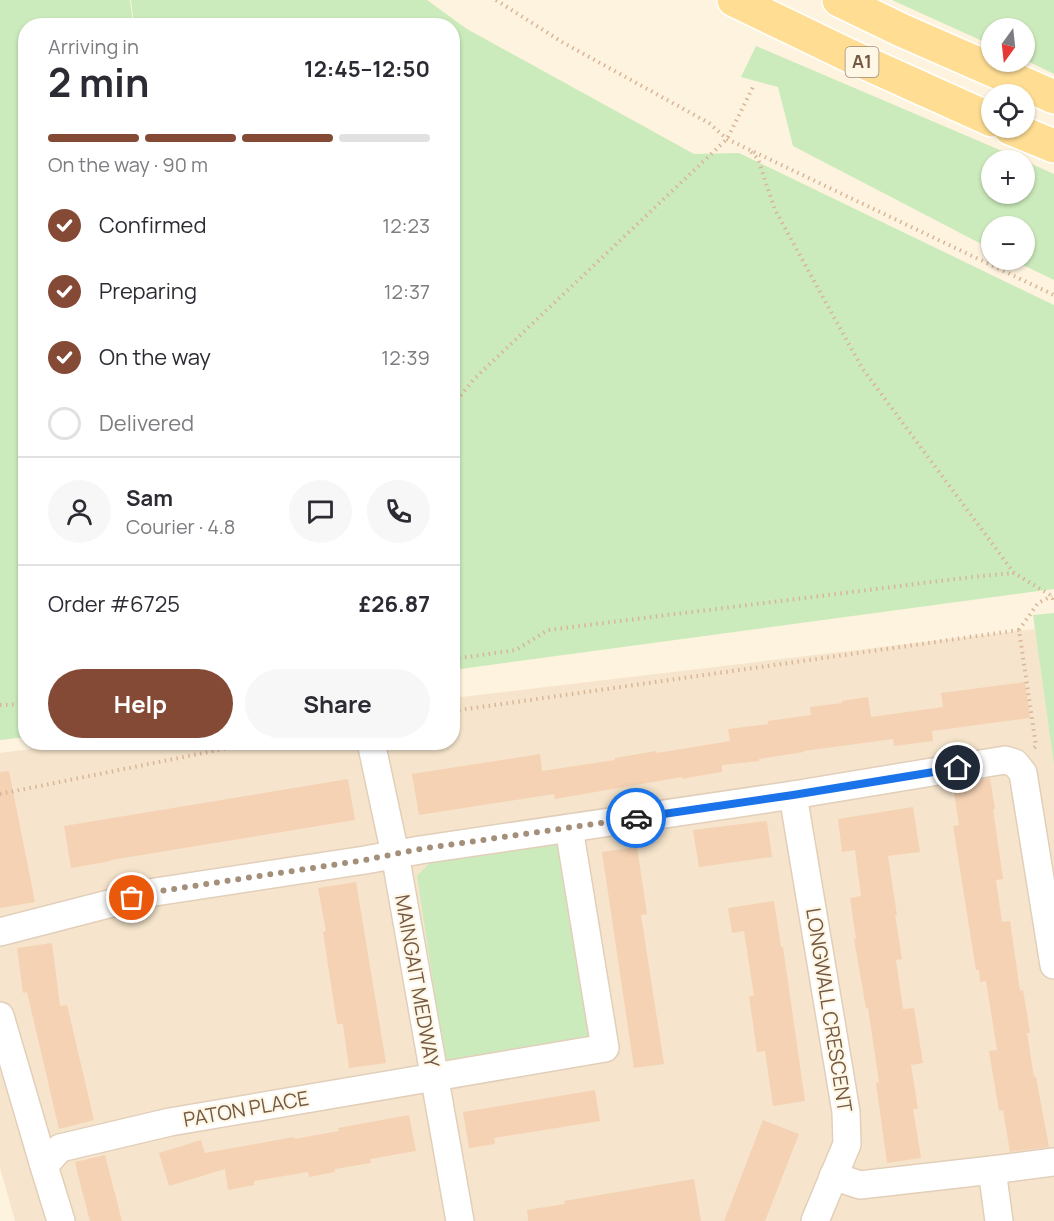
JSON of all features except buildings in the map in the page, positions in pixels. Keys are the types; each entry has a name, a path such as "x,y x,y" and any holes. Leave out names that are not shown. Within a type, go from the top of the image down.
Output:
{"main road":[{"name":"A1","path":"734,0 848,56 981,115"},
{"name":"A1","path":"839,0 1054,97"},
{"path":"1034,138 1054,146"}],"street":[{"name":"MAINGAIT MEDWAY","path":"373,750 395,854 460,1221"},
{"path":"0,932 154,892 420,849 793,795 1005,760 1015,763 1023,773 1054,964"},
{"name":"LONGWALL CRESCENT","path":"793,795 846,1112 846,1144 815,1221"},
{"name":"PATON PLACE","path":"52,1157 170,1122 605,1048 569,828"},
{"path":"0,1016 52,1157 61,1221"},
{"path":"833,1176 860,1185 1054,1162"},
{"path":"992,1170 999,1221"}],"path":[{"path":"496,0 562,42 709,123 727,139 1054,296"},
{"path":"460,396 474,379 727,139 753,87"},
{"path":"748,149 758,159 775,210 862,368 1014,573 1052,596 1054,602"},
{"path":"460,658 516,650 548,630 1014,573"},
{"path":"1015,763 1036,746 1019,630 1038,603 1052,596"},
{"path":"460,710 1019,630"},
{"path":"0,705 18,704"},
{"path":"0,794 218,750"}],"shaded area":[{"path":"1035,629 1054,761 1054,1221 15,1221 0,1168 0,753 23,750 460,750 460,697"}],"green space":[{"path":"0,0 130,0 132,18 18,18 18,738 0,740"},
{"path":"131,0 427,0 452,18 133,18"},
{"path":"892,0 1054,0 1054,74 1035,65 1035,18 981,18 981,40"},
{"path":"460,24 694,154 739,153 1054,305 1054,589 460,669"},
{"path":"756,46 1000,150 981,150 981,204 1035,204 1035,165 1054,174 1054,280 1034,270 1035,216 981,216 981,244 793,146 778,87 741,77"},
{"path":"1054,613 1054,765 1033,615"},
{"path":"559,844 589,1038 445,1061 417,876 434,858"}],"way so far":[{"path":"132,898 154,892 365,860 420,849 636,818"}],"route":[{"path":"636,818 958,768"}]}
